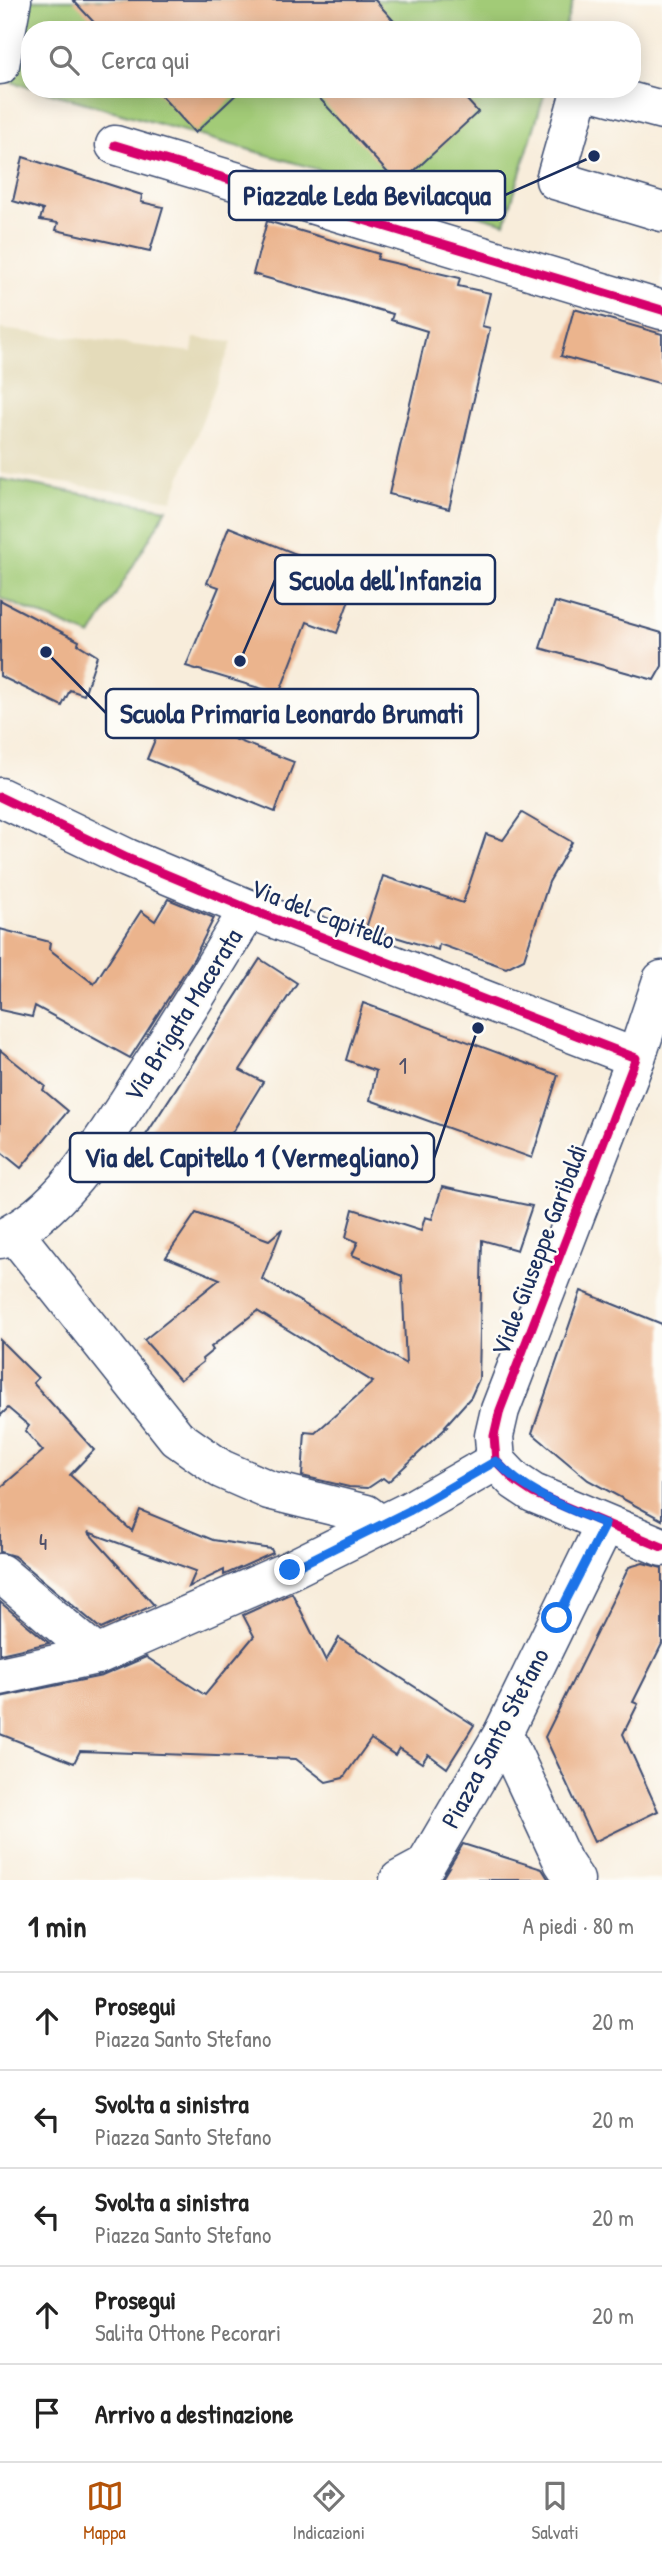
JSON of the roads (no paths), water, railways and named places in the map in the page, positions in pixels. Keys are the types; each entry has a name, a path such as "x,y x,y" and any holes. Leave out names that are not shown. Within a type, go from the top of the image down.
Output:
{"street":[{"path":"0,65 12,0"},
{"path":"580,98 555,180 662,212"},
{"path":"617,98 662,110"},
{"path":"115,145 662,310"},
{"name":"Via del Capitello","path":"0,797 127,858 249,909 636,1058"},
{"name":"Via Brigata Macerata","path":"7,1236 45,1209 95,1154 249,909"},
{"name":"Viale Giuseppe Garibaldi","path":"496,1461 494,1436 500,1410 636,1058 662,980"},
{"path":"7,1236 177,1438 221,1469 269,1490 366,1514 395,1518"},
{"path":"0,1676 97,1656 290,1570 395,1518 496,1461 514,1481 533,1493 662,1547"},
{"name":"Piazza Santo Stefano","path":"399,1880 425,1866 503,1733 605,1524"},
{"path":"0,1573 97,1656"},
{"path":"503,1733 563,1862 575,1880"}],"place":[{"name":"Piazzale Leda Bevilacqua","path":"594,156"},
{"name":"Scuola Primaria Leonardo Brumati","path":"46,652"},
{"name":"Scuola dell'Infanzia","path":"240,661"},
{"name":"Via del Capitello 1 (Vermegliano)","path":"478,1028"}]}
